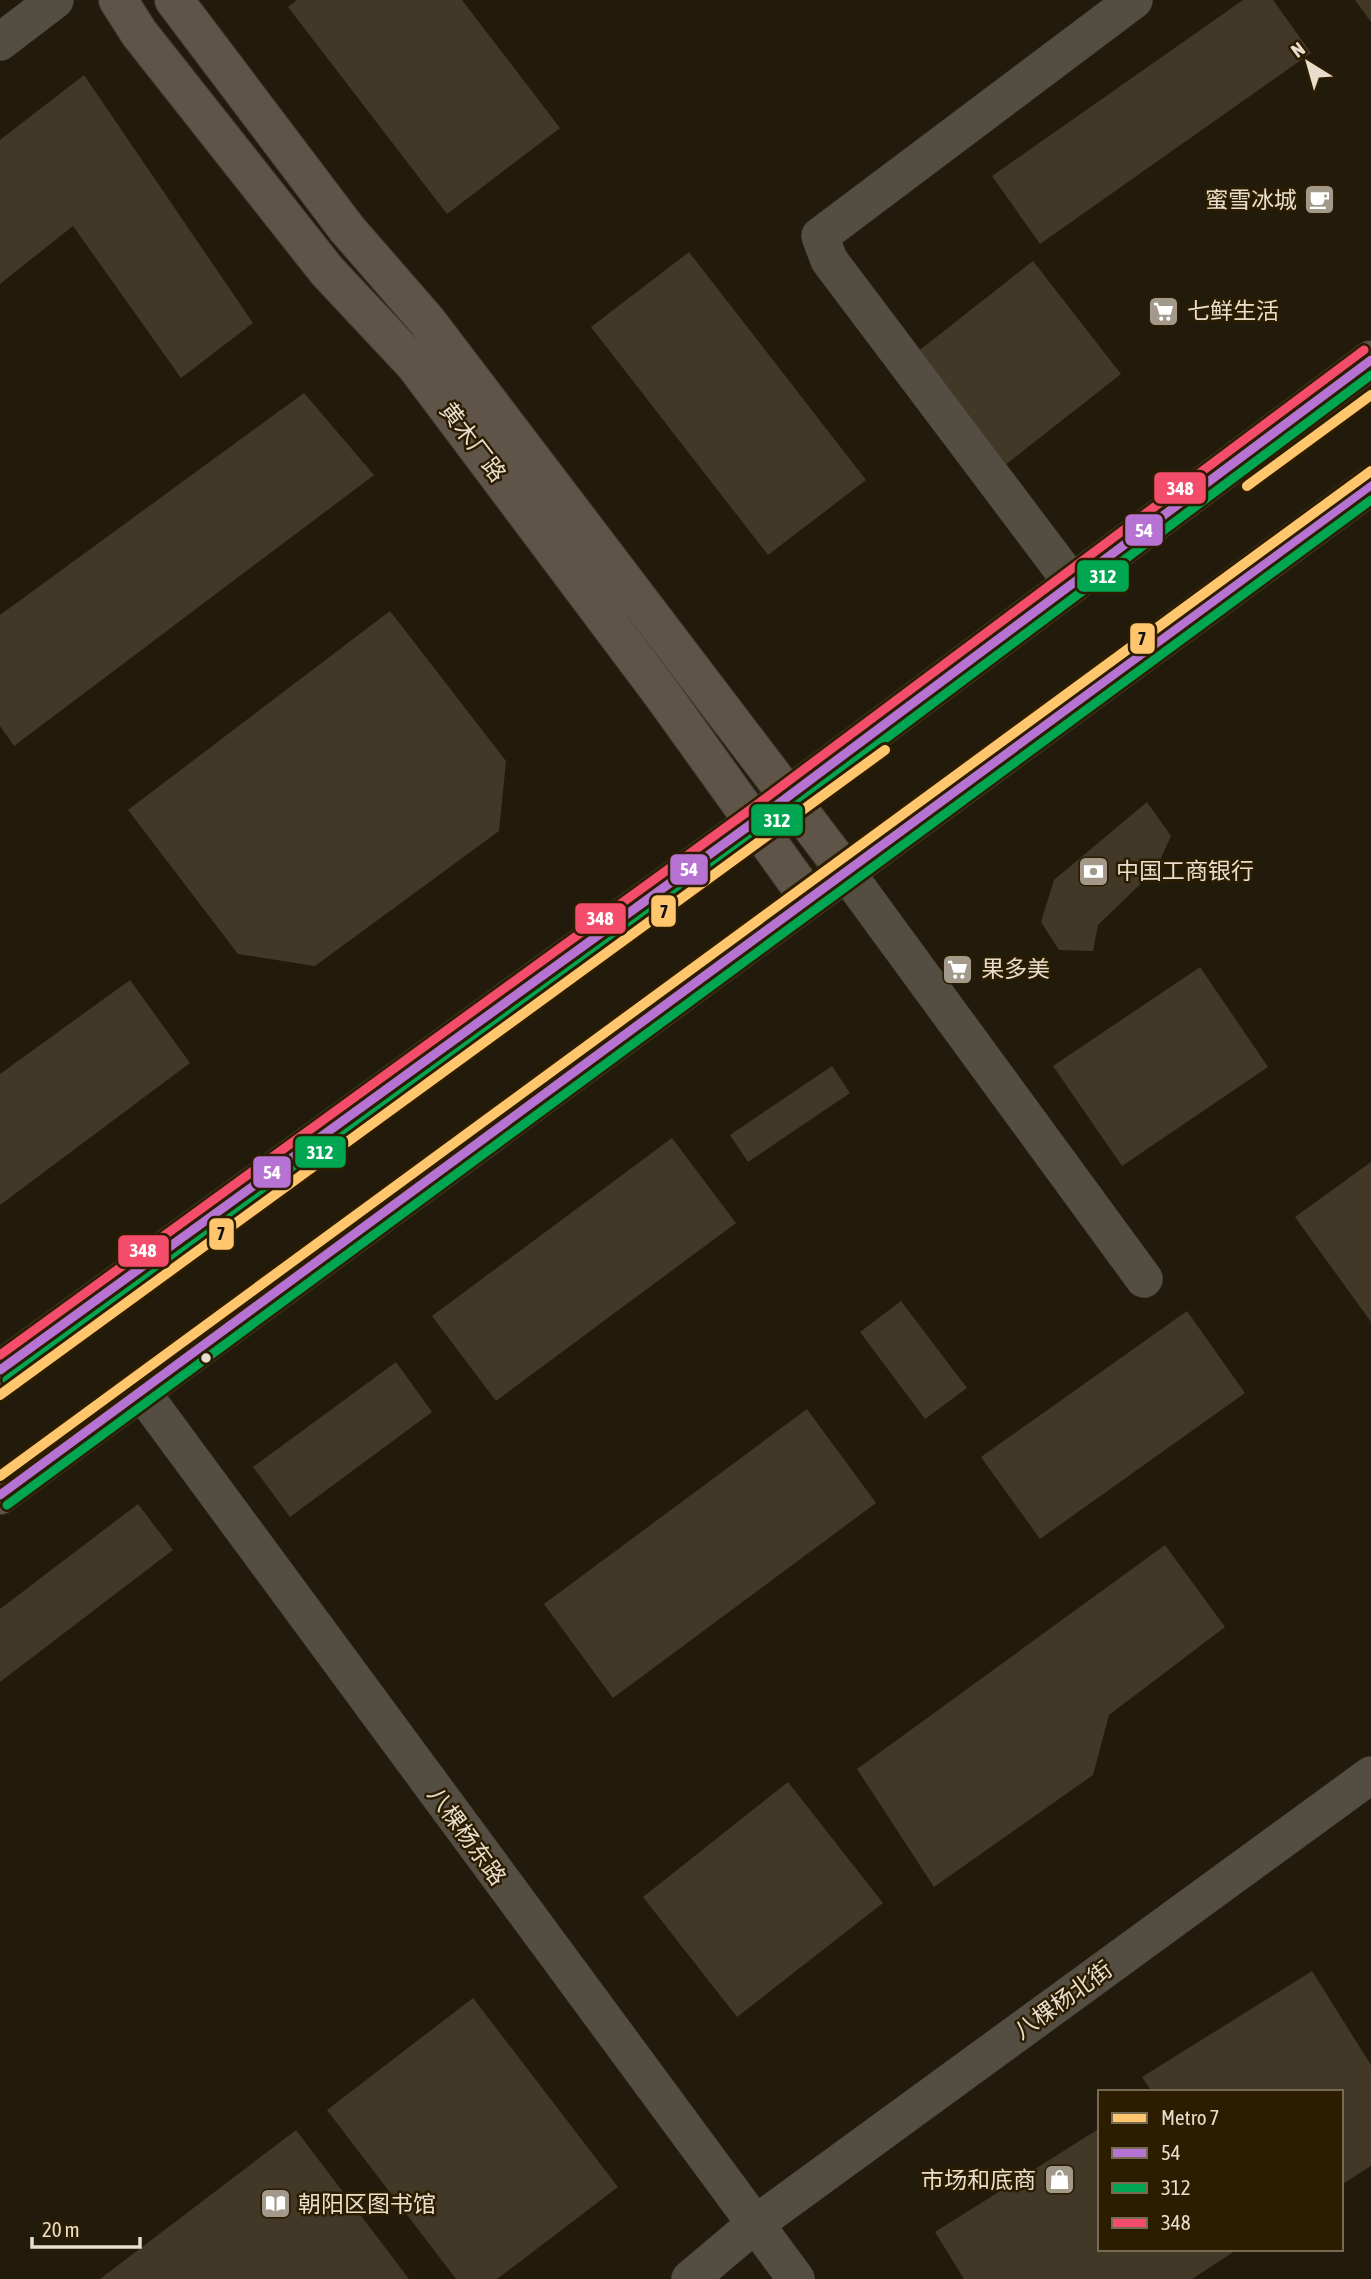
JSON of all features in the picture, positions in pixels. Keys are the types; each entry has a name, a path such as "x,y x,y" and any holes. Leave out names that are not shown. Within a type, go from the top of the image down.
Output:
{"main road":[{"name":"黄木厂路","path":"118,0 139,33 327,271 415,365 809,899"},
{"name":"黄木厂路","path":"174,0 347,229 427,321 846,872"},
{"path":"0,1370 754,822 1371,360"},
{"path":"0,1495 1371,485"}],"street":[{"path":"0,42 55,0"},
{"path":"1073,584 829,260 820,236 1134,0"},
{"path":"846,872 1144,1279"},
{"name":"八棵杨东路","path":"141,1391 796,2279"},
{"name":"八棵杨北街","path":"691,2279 754,2225 1371,1775"}],"building":[{"path":"297,0 462,0 560,128 447,214 288,7"},
{"path":"1243,0 1273,0 1311,53 1040,244 992,176"},
{"path":"1355,0 1371,0 1371,22"},
{"path":"84,75 253,323 181,378 73,226 0,284 0,140"},
{"path":"689,252 866,480 768,555 591,327"},
{"path":"1033,261 1121,374 990,477 902,364"},
{"path":"304,393 374,475 14,746 0,726 0,615"},
{"path":"390,611 506,761 499,831 315,966 238,954 128,810"},
{"path":"1147,802 1171,836 1156,869 1098,925 1093,951 1059,950 1041,922 1054,880"},
{"path":"1200,967 1268,1067 1122,1166 1053,1066"},
{"path":"130,980 190,1063 0,1205 0,1074"},
{"path":"832,1066 850,1093 748,1162 730,1135"},
{"path":"672,1138 736,1223 496,1401 432,1316"},
{"path":"1371,1162 1371,1322 1295,1217"},
{"path":"901,1301 967,1388 925,1419 860,1332"},
{"path":"1187,1311 1245,1393 1040,1539 981,1457"},
{"path":"396,1362 432,1412 290,1517 253,1467"},
{"path":"807,1409 876,1503 613,1698 544,1604"},
{"path":"138,1504 173,1550 0,1682 0,1609"},
{"path":"1165,1545 1225,1627 1109,1715 1093,1775 934,1887 857,1769"},
{"path":"788,1782 883,1903 737,2017 643,1897"},
{"path":"1312,1971 1371,2065 1371,2166 1343,2184 1343,2090 1151,2090 1142,2077"},
{"path":"473,1998 618,2187 497,2279 456,2279 327,2110"},
{"name":"市场和底商","path":"1098,2129 1098,2251 1235,2251 1192,2279 964,2279 935,2232"},
{"name":"朝阳区图书馆","path":"296,2130 409,2279 100,2279"}],"metro line":[{"name":"7","path":"1247,486 1371,395"},
{"name":"7","path":"0,1476 1371,471"},
{"name":"7","path":"0,1395 885,750"}],"transit line":[{"name":"348","path":"0,1355 747,812 1364,350"},
{"name":"54","path":"0,1370 754,822 1371,360"},
{"name":"312","path":"7,1380 761,832 1371,375"},
{"name":"348","path":"0,1480 1364,475"},
{"name":"54","path":"0,1495 1371,485"},
{"name":"312","path":"7,1505 1371,500"}],"place":[{"name":"蜜雪冰城","path":"1320,200"},
{"name":"七鲜生活","path":"1164,311"},
{"name":"中国工商银行","path":"1093,871"},
{"name":"果多美","path":"958,969"},
{"name":"市场和底商","path":"1059,2180"},
{"name":"朝阳区图书馆","path":"275,2204"}]}
